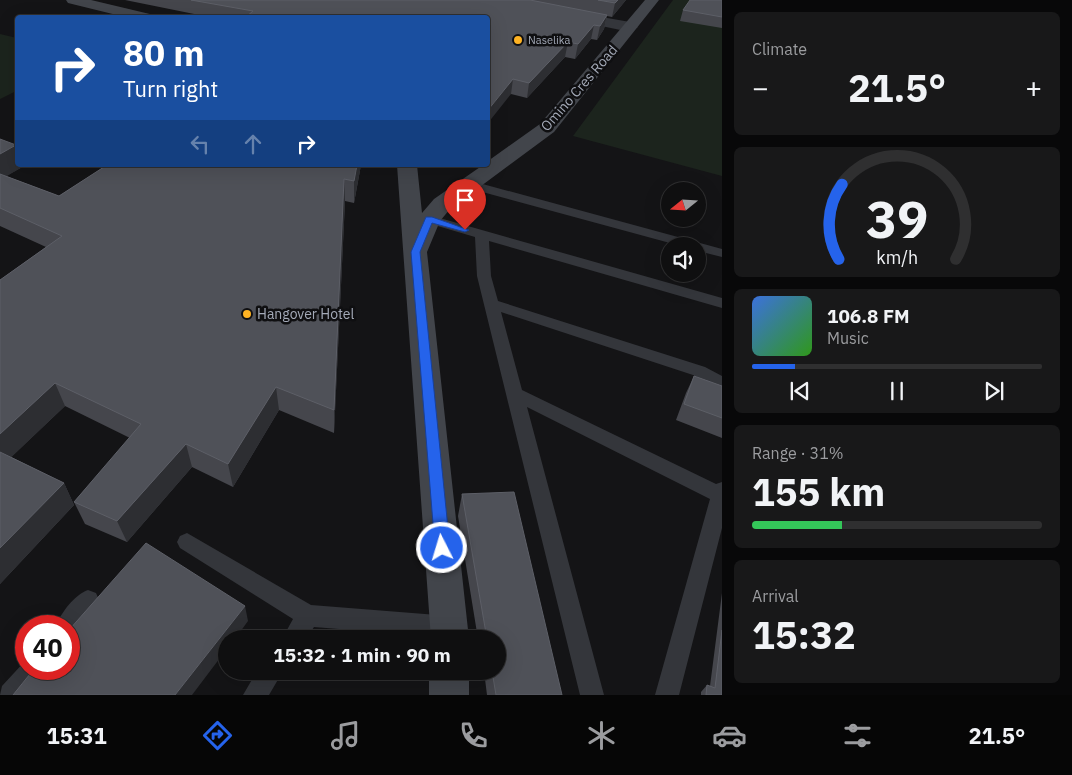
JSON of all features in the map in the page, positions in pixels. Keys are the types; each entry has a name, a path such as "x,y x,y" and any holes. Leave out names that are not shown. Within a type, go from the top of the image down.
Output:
{"street":[{"name":"Omino Cres Road","path":"450,630 416,252 429,219 442,204 546,128 652,0"},
{"path":"80,1 137,15"},
{"path":"552,12 630,27"},
{"path":"408,167 416,252"},
{"path":"449,680 449,695"}],"lane":[{"path":"468,184 664,237"},
{"path":"429,219 722,303"},
{"path":"482,235 484,276 592,695"},
{"path":"706,249 722,253"},
{"path":"492,304 699,371 722,383"},
{"path":"515,394 721,492 667,695"},
{"path":"187,542 308,616 425,630"},
{"path":"76,615 88,600"},
{"path":"299,630 308,616"},
{"path":"11,695 24,680"},
{"path":"255,695 265,680"}],"shaded area":[{"path":"673,0 722,0 722,176 573,136"},
{"path":"0,34 15,38 15,92 0,99"}],"building":[{"path":"191,0 530,0 607,15 600,26 594,25 578,44 568,42 529,83 513,79 490,108 490,15 248,15 253,11"},
{"path":"598,0 618,0 615,3"},
{"path":"690,0 722,0 722,17 683,10"},
{"path":"0,139 15,145 15,146 0,154"},
{"path":"104,167 357,167 354,181 344,179 334,410 276,387 228,464 186,444 117,521 74,502 141,424 55,383 0,434 0,280 62,236 0,208 0,174 59,196"},
{"path":"694,376 722,386 722,418 684,404"},
{"path":"0,452 64,483 0,548"},
{"path":"514,492 562,695 496,695 494,680 506,680 506,630 485,630 462,494"},
{"path":"146,543 245,606 226,630 218,630 218,640 175,695 13,695 25,680 80,680 80,618"},
{"path":"722,630 722,695 706,695 707,685 715,688"}],"place":[{"name":"Naselika","path":"518,40"},
{"name":"Hangover Hotel","path":"247,314"}],"route":[{"path":"442,548 416,252 429,219 465,230"}]}
